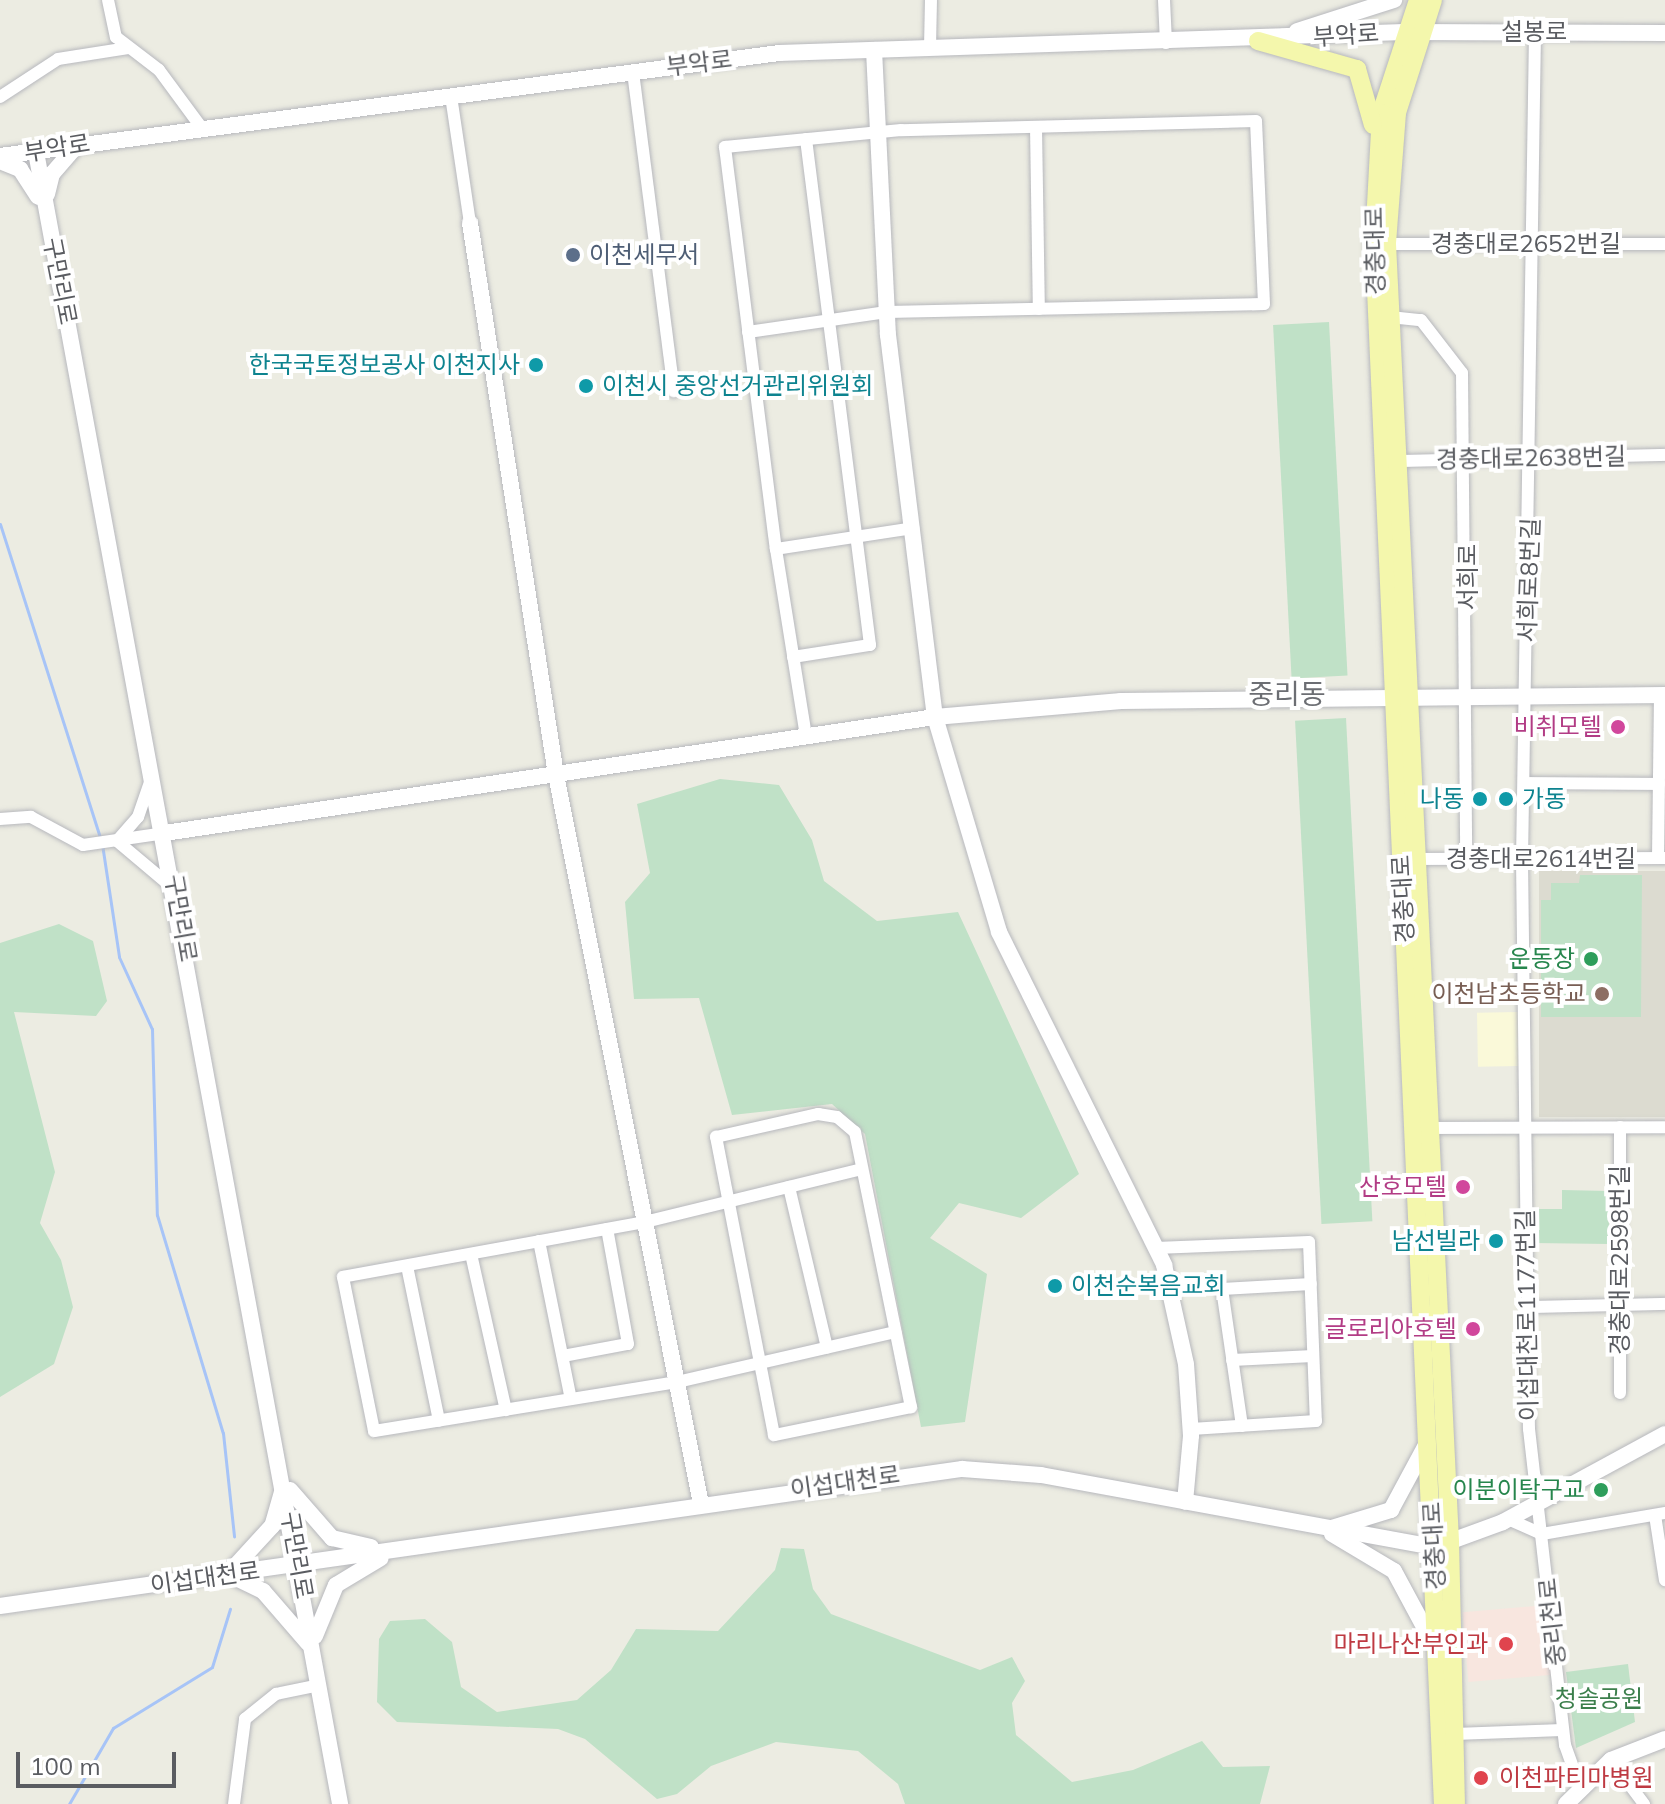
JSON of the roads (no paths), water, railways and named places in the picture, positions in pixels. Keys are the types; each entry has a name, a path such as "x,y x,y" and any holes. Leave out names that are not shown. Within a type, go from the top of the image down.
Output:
{"main road":[{"name":"경충대로","path":"1418,0 1397,113 1387,244 1401,697 1417,859 1431,1128 1443,1545 1456,1804"},
{"name":"경충대로","path":"1433,0 1411,32 1374,156 1401,697 1428,1440 1443,1545 1438,1654 1443,1804"},
{"path":"1258,41 1357,69 1372,111 1374,156"}],"street":[{"path":"108,0 111,28 128,48 159,70 201,127"},
{"path":"930,47 931,0"},
{"path":"1164,0 1166,43"},
{"path":"1258,41 1394,0"},
{"name":"부악로","path":"0,158 201,127 633,72 874,50 1258,41 1411,32"},
{"name":"설봉로","path":"1411,32 1665,33"},
{"name":"서희로8번길","path":"1524,1128 1522,859 1533,458 1535,33"},
{"path":"0,97 58,59 128,48"},
{"path":"874,50 887,312 935,717 999,932 1155,1248 1186,1364 1191,1429 1185,1502"},
{"path":"633,72 674,391"},
{"path":"451,96 556,775 701,1504"},
{"path":"748,332 887,312 1264,304 1256,121 879,133 725,147 748,332 776,549 806,737"},
{"path":"1036,127 1039,309"},
{"path":"793,657 870,645 806,139"},
{"path":"47,216 52,174 77,145"},
{"name":"구만리로","path":"36,152 177,896 300,1565 340,1804"},
{"path":"0,158 20,169 47,216"},
{"name":"경충대로2652번길","path":"1387,244 1665,244"},
{"path":"1390,317 1421,320 1459,364 1468,459"},
{"name":"경충대로2638번길","path":"1396,461 1665,455"},
{"name":"서희로","path":"1466,859 1468,459"},
{"path":"776,549 913,528"},
{"path":"0,819 31,817 88,845 935,717 1121,701 1525,694 1663,695 1659,784 1662,858"},
{"path":"117,841 147,799 153,770"},
{"path":"1524,783 1659,784"},
{"path":"117,841 147,859 177,896"},
{"name":"경충대로2614번길","path":"1417,859 1662,858"},
{"path":"837,1117 855,1132 862,1169 911,1407 774,1435 716,1137 837,1117"},
{"name":"경충대로2598번길","path":"1620,1127 1620,1393"},
{"path":"1431,1128 1665,1127"},
{"name":"이섭대천로1177번길","path":"1524,1128 1528,1307 1538,1501"},
{"path":"862,1169 645,1222 343,1277 374,1431 677,1382 895,1332"},
{"path":"789,1187 827,1348"},
{"path":"563,1356 628,1344 607,1229"},
{"path":"539,1241 571,1399"},
{"path":"1155,1248 1309,1242 1316,1421 1191,1429"},
{"path":"471,1254 506,1410"},
{"path":"407,1266 439,1421"},
{"path":"1242,1426 1222,1289 1311,1284"},
{"path":"1528,1307 1665,1304"},
{"path":"1232,1360 1313,1356"},
{"path":"1443,1545 1508,1519 1665,1434"},
{"path":"1324,1529 1391,1510 1428,1440"},
{"name":"이섭대천로","path":"0,1606 962,1469 1041,1475 1324,1529 1443,1545"},
{"path":"283,1479 332,1538 404,1549"},
{"path":"283,1479 272,1526 228,1574 280,1606 314,1652"},
{"name":"중리천로","path":"1538,1501 1563,1730 1580,1787"},
{"path":"1508,1519 1542,1534 1660,1514 1665,1580"},
{"path":"1324,1529 1394,1571 1438,1654"},
{"path":"314,1652 317,1620 336,1585 404,1549"},
{"path":"234,1804 245,1719 276,1694 319,1685"},
{"path":"1454,1734 1563,1730"},
{"path":"1566,1804 1611,1760 1665,1739"},
{"path":"1611,1760 1644,1804"}],"waterway":[{"path":"0,524 100,837"},
{"path":"102,844 119,957 152,1029 157,1215 223,1433 234,1536"},
{"path":"69,1804 113,1728 212,1667 230,1609"}],"place":[{"name":"이천세무서","path":"573,255"},
{"name":"한국국토정보공사 이천지사","path":"536,365"},
{"name":"이천시 중앙선거관리위원회","path":"586,386"},
{"name":"비취모텔","path":"1618,727"},
{"name":"나동","path":"1480,799"},
{"name":"가동","path":"1506,799"},
{"name":"운동장","path":"1591,959"},
{"name":"이천남초등학교","path":"1602,994"},
{"name":"산호모텔","path":"1463,1187"},
{"name":"남선빌라","path":"1496,1241"},
{"name":"이천순복음교회","path":"1055,1286"},
{"name":"글로리아호텔","path":"1473,1329"},
{"name":"이분이탁구교","path":"1601,1490"},
{"name":"마리나산부인과","path":"1506,1644"},
{"name":"이천파티마병원","path":"1481,1778"}],"district":[{"name":"중리동","path":"1287,694"}],"park label":[{"name":"청솔공원","path":"1599,1699"}]}
